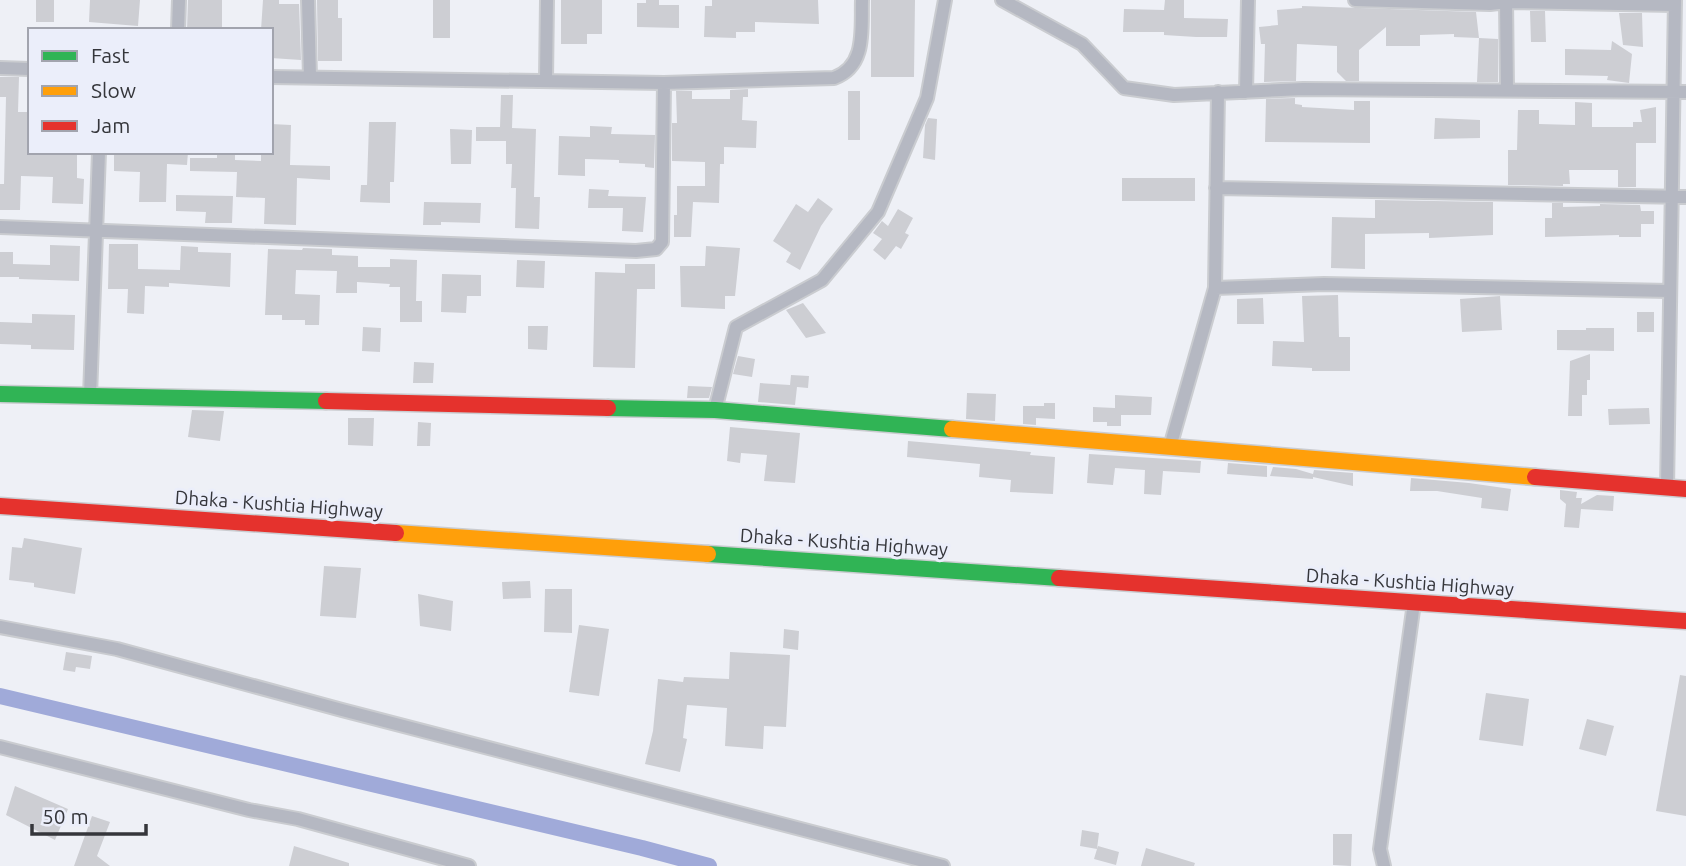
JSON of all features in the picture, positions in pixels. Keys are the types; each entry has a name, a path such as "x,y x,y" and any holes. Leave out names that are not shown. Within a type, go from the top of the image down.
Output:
{"street":[{"path":"178,28 179,0"},
{"path":"308,0 310,78"},
{"path":"547,0 547,80"},
{"path":"273,77 664,83 834,78 843,75 857,59 861,48 862,0"},
{"path":"715,410 736,327 822,280 878,212 926,98 946,0"},
{"path":"1002,0 1082,44 1124,88 1174,95 1303,89 1686,92"},
{"path":"1246,92 1248,0"},
{"path":"1355,0 1490,4 1506,1 1675,3 1667,488"},
{"path":"1506,1 1507,90"},
{"path":"0,68 28,69"},
{"path":"0,227 636,251 656,249 662,242 664,83"},
{"path":"1170,447 1215,288 1218,92"},
{"path":"90,397 99,154"},
{"path":"1216,188 1686,197"},
{"path":"1215,288 1324,284 1670,291"},
{"path":"0,394 715,410 1686,489"},
{"name":"Dhaka - Kushtia Highway","path":"0,506 1686,621"},
{"path":"1384,866 1380,849 1414,603"},
{"path":"0,627 117,649 943,866"},
{"path":"0,747 298,819 447,863 469,866"}],"building":[{"path":"36,0 54,0 54,22 36,22"},
{"path":"90,0 140,0 138,26 89,22"},
{"path":"188,0 222,0 222,28 187,28"},
{"path":"263,0 279,0 279,4 299,4 301,60 273,58 273,28 261,28"},
{"path":"317,0 338,0 338,18 342,18 342,61 318,61"},
{"path":"433,0 450,0 450,38 433,38"},
{"path":"561,0 602,0 602,34 587,34 587,44 561,44"},
{"path":"646,0 659,0 659,5 679,5 679,28 637,27 637,3 646,3"},
{"path":"712,0 818,0 819,24 755,22 755,32 736,32 736,38 704,37 705,6 712,6"},
{"path":"871,0 915,0 914,77 871,77"},
{"path":"1165,0 1184,0 1184,18 1228,19 1227,37 1123,32 1124,9 1164,10"},
{"path":"1302,6 1476,12 1479,38 1454,37 1454,34 1420,35 1420,46 1386,46 1386,27 1359,50 1359,81 1346,81 1337,72 1337,46 1297,44 1296,81 1264,82 1265,44 1261,44 1259,27 1278,25 1277,10"},
{"path":"1530,11 1545,11 1546,42 1531,42"},
{"path":"1619,13 1642,13 1643,47 1623,45"},
{"path":"1479,38 1498,39 1498,82 1477,82"},
{"path":"1612,41 1632,54 1629,83 1607,80 1608,76 1565,75 1565,49 1611,50"},
{"path":"0,77 19,77 18,112 28,112 28,154 77,154 77,178 84,179 83,204 52,203 53,177 21,176 20,210 0,210 0,184 4,184 6,97 0,97"},
{"path":"748,89 748,97 743,97 742,120 757,121 756,148 724,147 724,164 720,164 719,203 693,202 691,237 674,237 677,186 705,186 705,162 672,161 672,123 677,123 676,91 692,91 692,99 730,99 730,90"},
{"path":"848,91 860,91 860,140 848,140"},
{"path":"501,95 513,95 512,128 536,129 534,197 540,197 539,229 515,228 516,188 511,188 512,164 506,164 506,141 476,141 476,127 500,127"},
{"path":"1295,98 1295,104 1302,107 1354,110 1354,101 1370,101 1370,143 1265,142 1266,99"},
{"path":"1575,102 1592,103 1592,127 1633,127 1633,122 1642,122 1640,110 1656,107 1656,143 1636,143 1636,187 1618,187 1618,170 1569,170 1570,184 1563,186 1508,185 1508,150 1517,150 1518,110 1539,110 1539,124 1575,125"},
{"path":"928,118 937,119 935,160 923,158 925,125"},
{"path":"1435,118 1480,120 1480,138 1434,139"},
{"path":"369,122 396,122 394,182 390,182 390,203 360,202 361,185 367,185"},
{"path":"273,124 291,125 290,165 330,166 330,180 297,178 296,225 264,224 265,198 236,197 237,172 190,171 190,158 217,158 217,154 235,154 235,160 261,161 261,154 273,154"},
{"path":"590,126 612,127 611,134 655,135 654,168 645,167 645,164 619,163 619,160 585,159 585,176 558,175 559,136 590,137"},
{"path":"450,129 472,130 471,164 451,164"},
{"path":"114,154 188,154 187,165 167,164 166,202 139,202 140,172 114,171"},
{"path":"1122,178 1195,178 1195,201 1122,201"},
{"path":"589,189 609,190 608,196 646,197 643,232 622,231 623,208 588,208"},
{"path":"176,195 233,196 232,223 205,223 206,212 176,211"},
{"path":"818,198 833,209 821,226 800,270 786,262 791,253 773,241 796,204 808,212"},
{"path":"1375,200 1493,202 1493,235 1429,238 1429,233 1365,234 1365,269 1331,268 1332,217 1375,218"},
{"path":"424,202 481,203 480,223 441,222 441,225 423,225"},
{"path":"1552,203 1563,203 1563,207 1640,205 1641,211 1654,211 1654,224 1641,224 1641,237 1545,237 1545,218 1552,218"},
{"path":"898,209 913,218 905,233 909,235 901,249 896,246 885,260 873,250 882,239 873,233 882,221 888,226"},
{"path":"109,244 138,244 138,269 180,270 181,246 198,247 198,252 231,253 230,287 169,283 169,287 145,286 144,314 127,313 128,289 108,289"},
{"path":"50,245 80,246 79,281 0,277 0,252 13,252 13,264 50,265"},
{"path":"706,246 740,248 735,296 725,296 725,309 681,307 680,266 705,266"},
{"path":"268,249 332,249 332,255 358,256 358,267 390,267 390,259 417,260 416,301 422,301 422,322 400,322 400,287 357,282 357,293 336,293 337,271 296,270 295,294 320,295 319,325 305,325 305,320 282,320 282,315 265,315"},
{"path":"517,260 545,261 544,288 516,287"},
{"path":"625,264 655,264 655,289 637,289 635,368 593,367 595,272 625,273"},
{"path":"442,274 481,275 481,296 467,296 466,313 441,312"},
{"path":"1338,295 1339,337 1350,337 1350,371 1312,371 1312,368 1272,366 1273,341 1304,342 1302,296"},
{"path":"1500,296 1502,330 1462,332 1460,299"},
{"path":"1263,298 1264,324 1237,324 1237,299"},
{"path":"803,303 826,333 806,338 786,310"},
{"path":"1637,312 1654,312 1654,332 1637,332"},
{"path":"32,314 75,315 74,350 31,349 31,345 0,344 0,322 32,323"},
{"path":"528,326 548,326 547,350 528,349"},
{"path":"363,327 381,328 380,352 362,351"},
{"path":"1614,328 1614,351 1557,350 1557,330"},
{"path":"1590,354 1590,380 1587,380 1587,395 1582,395 1582,416 1568,416 1570,361"},
{"path":"738,356 755,359 752,377 733,374"},
{"path":"414,362 434,363 433,383 413,383"},
{"path":"791,375 809,376 808,388 797,387 795,405 758,402 760,383 790,385"},
{"path":"688,386 712,387 709,398 687,398"},
{"path":"967,393 996,394 995,421 966,419"},
{"path":"1115,395 1152,397 1151,415 1121,415 1121,426 1093,422 1093,407 1115,408"},
{"path":"1044,403 1055,403 1055,419 1036,418 1036,425 1023,424 1023,406 1044,406"},
{"path":"1649,408 1650,424 1609,425 1608,409"},
{"path":"192,410 224,411 220,441 188,437"},
{"path":"348,418 374,418 373,446 348,445"},
{"path":"418,422 431,423 430,446 417,446"},
{"path":"730,427 800,433 795,483 764,481 767,455 741,453 740,463 727,461"},
{"path":"908,441 1031,452 1030,455 1055,457 1053,494 1010,492 1011,480 979,477 980,464 907,457"},
{"path":"1089,454 1201,461 1200,473 1163,471 1161,495 1144,494 1145,470 1115,468 1113,485 1087,483"},
{"path":"1228,463 1267,466 1267,477 1227,474"},
{"path":"1273,467 1313,474 1314,470 1353,473 1353,486 1313,477 1270,476"},
{"path":"1411,478 1511,489 1508,511 1481,508 1482,498 1437,491 1410,491"},
{"path":"1560,490 1577,492 1576,498 1582,498 1581,504 1597,495 1614,496 1613,511 1581,509 1579,528 1564,527 1566,504 1560,499"},
{"path":"24,538 82,548 75,594 34,587 34,583 9,580 12,547 22,548"},
{"path":"324,566 361,568 356,618 320,616"},
{"path":"530,581 531,598 503,599 502,582"},
{"path":"545,589 572,589 572,633 544,632"},
{"path":"418,594 453,601 451,631 420,626"},
{"path":"579,625 609,629 599,696 569,692"},
{"path":"784,629 799,631 798,650 783,648"},
{"path":"66,652 92,656 90,669 76,667 75,672 63,670"},
{"path":"730,652 790,655 786,727 764,726 763,749 725,746 727,708 687,705 683,738 687,739 680,772 645,764 653,731 658,679 683,682 684,677 729,679"},
{"path":"1680,675 1686,676 1686,816 1656,811"},
{"path":"1486,693 1529,699 1523,746 1479,740"},
{"path":"1587,719 1614,726 1606,756 1579,749"},
{"path":"15,786 68,809 55,840 6,815"},
{"path":"92,816 110,822 97,856 110,866 74,866"},
{"path":"1082,830 1099,833 1097,849 1080,846"},
{"path":"1333,834 1352,834 1351,866 1333,865"},
{"path":"294,846 349,863 349,866 289,866"},
{"path":"1098,846 1119,852 1116,865 1094,859"},
{"path":"1146,848 1195,863 1194,866 1141,866"}],"waterway":[{"path":"0,696 709,866"}],"traffic: fast":[{"path":"0,394 326,401"},
{"path":"608,408 715,410 952,429"},
{"path":"708,554 1059,578"}],"traffic: slow":[{"path":"952,429 1535,477"},
{"path":"396,533 708,554"}],"traffic: jam":[{"path":"326,401 608,408"},
{"path":"1535,477 1686,489"},
{"path":"0,506 396,533"},
{"path":"1059,578 1686,621"}]}
